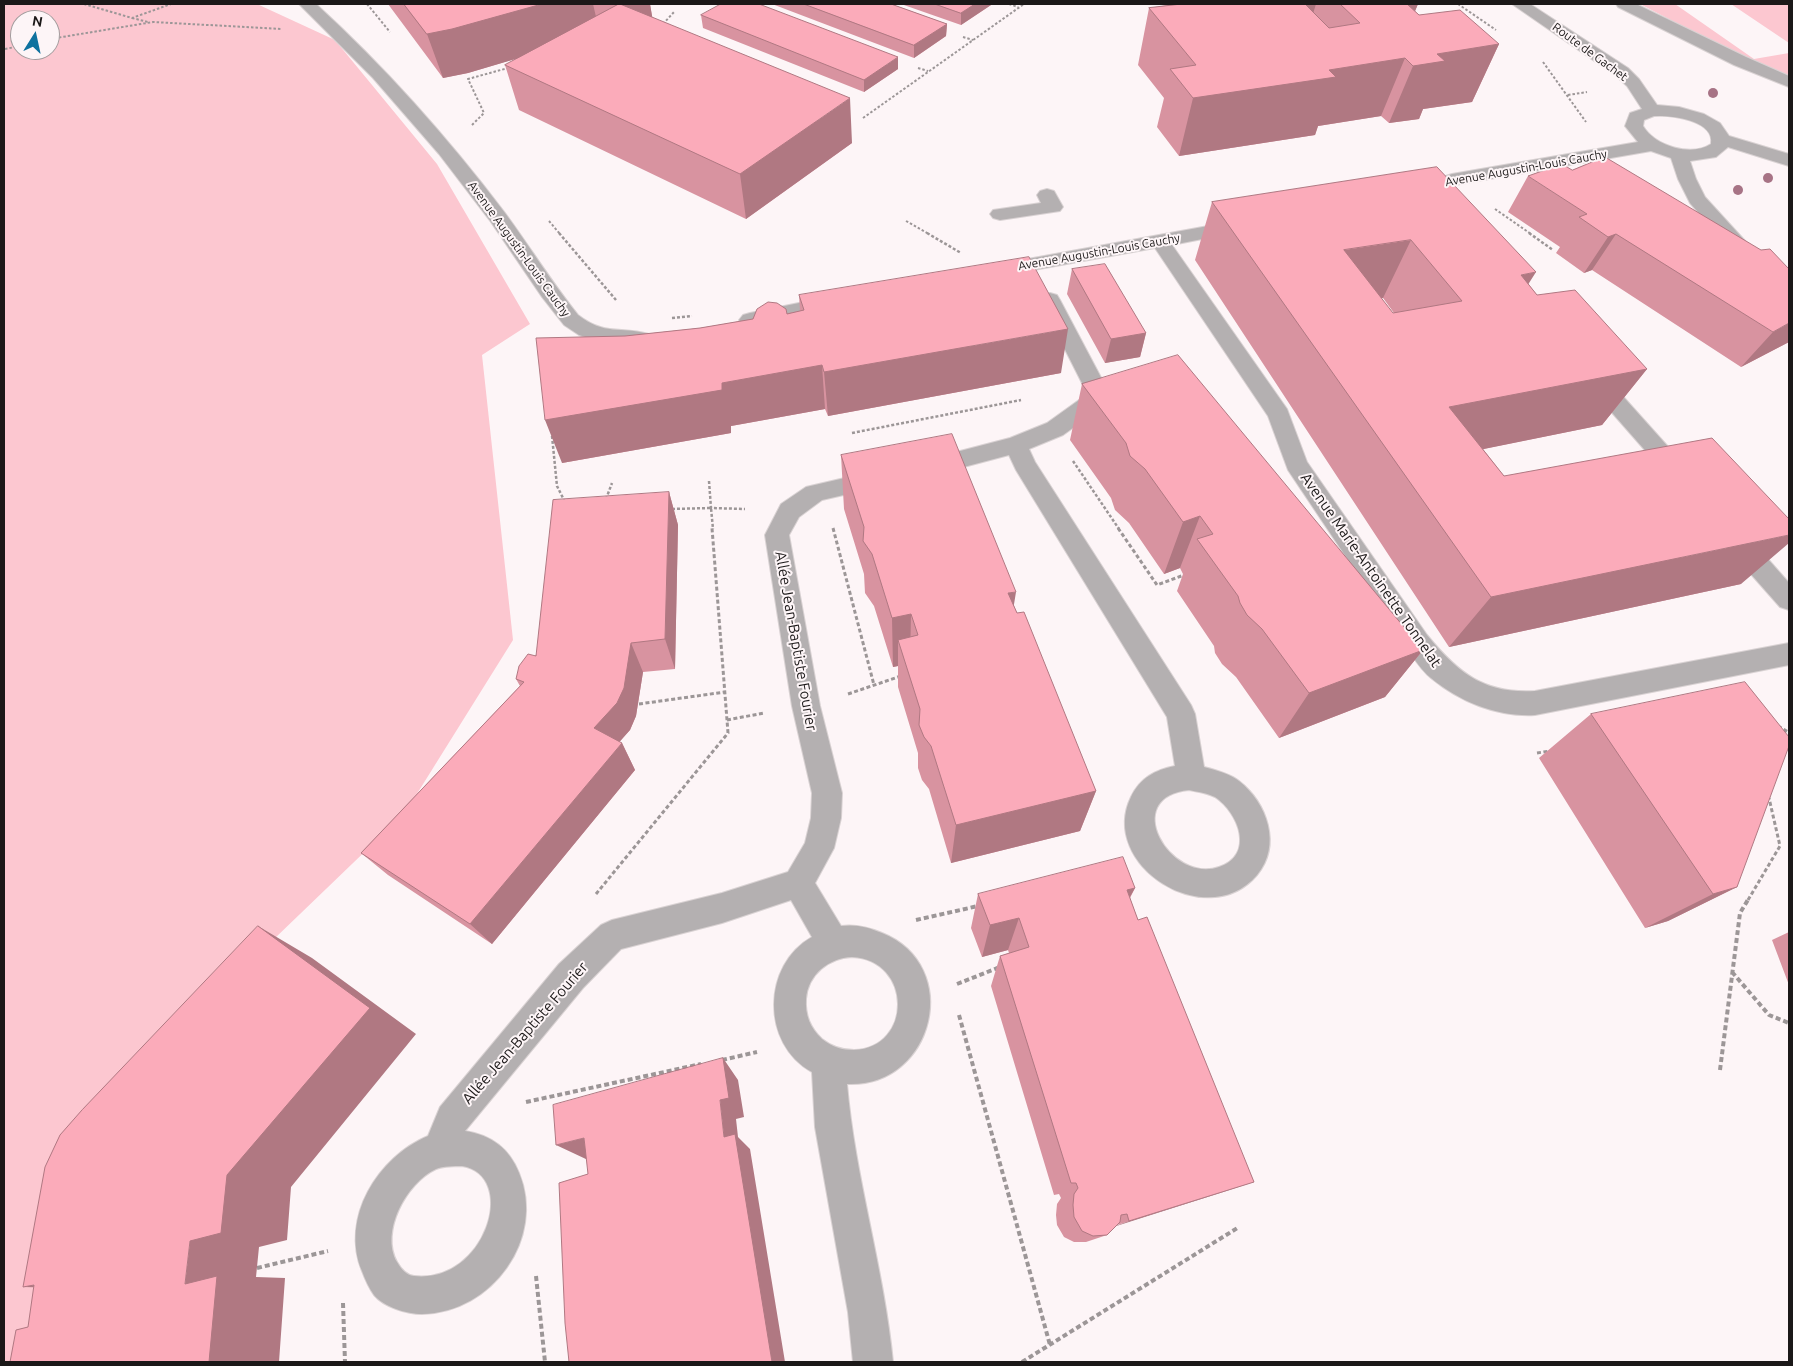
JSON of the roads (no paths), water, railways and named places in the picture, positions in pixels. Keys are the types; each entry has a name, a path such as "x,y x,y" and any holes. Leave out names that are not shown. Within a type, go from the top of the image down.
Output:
{"street":[{"name":"Avenue Augustin-Louis Cauchy","path":"307,4 338,32 419,120 488,203 571,320 587,331 609,338 654,338"},
{"name":"Route de Gachet","path":"1520,4 1622,72 1652,111"},
{"path":"1624,4 1731,57 1789,82"},
{"path":"1652,111 1675,112 1698,118 1716,130 1721,139 1719,148 1709,153 1679,154 1654,146 1640,136 1634,126 1636,117 1652,111"},
{"path":"1721,139 1789,160"},
{"name":"Avenue Augustin-Louis Cauchy","path":"1394,197 1452,180 1654,146"},
{"path":"1679,154 1687,179 1697,200 1789,302"},
{"path":"1419,190 1436,206"},
{"path":"1000,214 1053,208 1047,195"},
{"name":"Avenue Augustin-Louis Cauchy","path":"983,273 1254,224"},
{"name":"Avenue Marie-Antoinette Tonnelat","path":"1160,241 1279,414 1296,464 1418,642 1439,669 1462,685 1483,696 1515,704 1535,703 1789,654"},
{"name":"Allée Jean-Baptiste Fourier","path":"441,1149 452,1118 571,976 612,936 722,908 798,882 819,848 826,818 826,793 806,706 777,535 790,511 815,494 906,474 1020,454 1098,398 1095,387 1030,264"},
{"path":"735,323 859,298"},
{"path":"1582,364 1692,489"},
{"path":"1020,454 1181,714 1190,763 1189,777"},
{"path":"1724,526 1789,600"},
{"path":"798,882 833,943"},
{"path":"852,940 872,943 889,952 903,965 912,983 914,1002 911,1024 902,1042 887,1056 868,1066 848,1068 828,1064 812,1053 798,1039 791,1021 789,1001 793,982 803,965 817,952 833,943 852,940"},
{"path":"828,1064 833,1128 867,1312 873,1362"}]}
